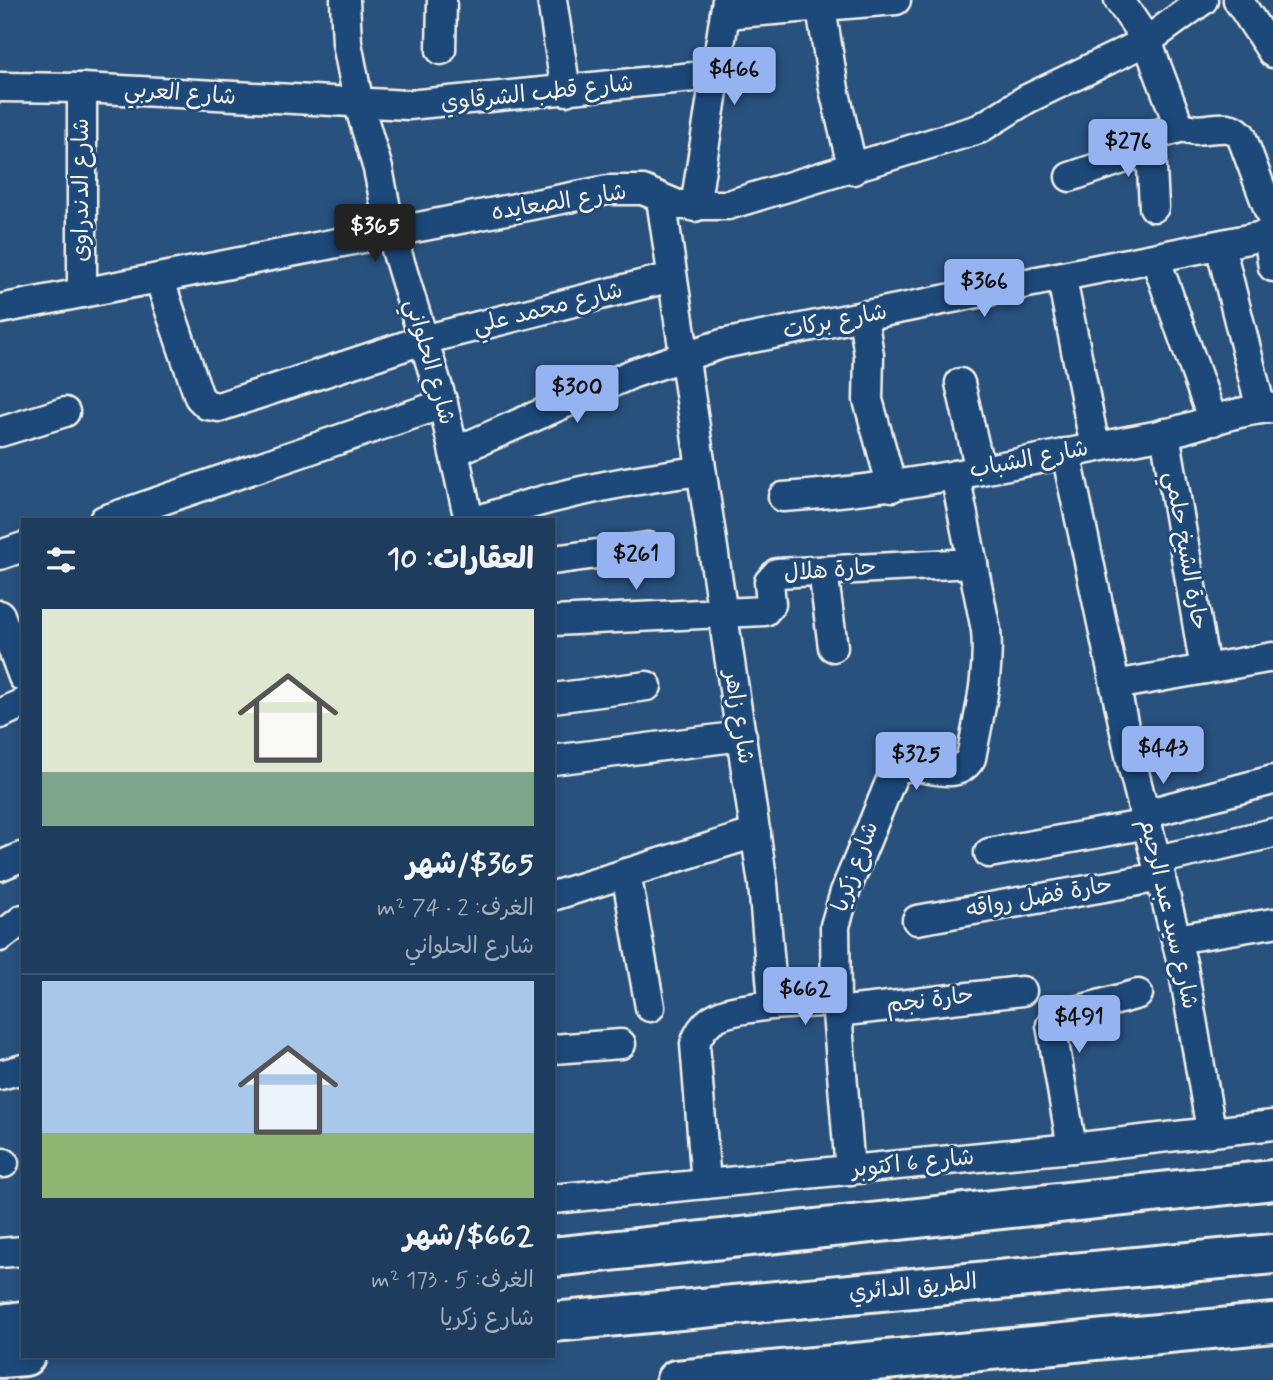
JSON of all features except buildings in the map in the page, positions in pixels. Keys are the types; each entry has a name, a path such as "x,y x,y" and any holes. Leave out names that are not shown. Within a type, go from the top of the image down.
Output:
{"highway":[{"path":"555,1257 1273,1180"},
{"name":"الطريق الدائري","path":"555,1322 1273,1254"},
{"path":"0,1324 21,1321"},
{"path":"676,1380 1273,1323"},
{"path":"0,1358 21,1356"}],"street":[{"name":"شارع الحلواني","path":"345,0 347,43 359,105 378,169 391,233 443,404 468,518"},
{"path":"441,50 442,0"},
{"path":"552,0 566,91"},
{"path":"695,207 726,7 821,8 895,0"},
{"path":"1119,0 1147,41 1174,117 1183,127 1196,131 1230,128 1238,131 1271,230 1273,267"},
{"name":"شارع الصعايده","path":"0,309 608,190 643,190 661,200 695,207 739,202 853,170 979,129 1027,99 1147,41 1203,0"},
{"path":"1238,0 1273,53"},
{"path":"821,8 834,89 853,170"},
{"name":"شارع قطب الشرقاوي","path":"359,105 445,103 715,75"},
{"name":"شارع العربي","path":"0,87 82,88 359,105"},
{"name":"شارع الدندراوى","path":"82,88 82,293"},
{"path":"1154,207 1151,136 1183,127"},
{"path":"1070,177 1150,148"},
{"name":"شارع زاهر","path":"661,200 756,833 769,934 770,1005"},
{"name":"شارع بركات","path":"454,452 634,373 684,355 1156,260 1271,230"},
{"path":"1220,245 1269,413"},
{"path":"1156,260 1213,421"},
{"name":"شارع محمد علي","path":"159,278 199,397 213,407 424,340 672,277"},
{"path":"1062,279 1095,447"},
{"path":"863,317 869,355 868,400 892,487"},
{"name":"شارع زكريا","path":"850,1170 833,944 839,909 890,780 902,767 949,772 960,770 971,758 988,651 973,563 960,383"},
{"path":"110,518 443,404"},
{"path":"0,432 65,412"},
{"name":"شارع الشباب","path":"782,497 892,487 1213,421 1269,413"},
{"name":"حارة الشيخ حلمي","path":"1165,433 1205,669"},
{"name":"شارع سيد عبد الرحيم","path":"1066,453 1115,685 1176,939 1211,1130"},
{"path":"486,518 583,489 701,471"},
{"path":"555,560 648,547"},
{"path":"0,555 21,548"},
{"name":"حارة هلال","path":"721,613 767,610 772,602 769,582 773,574 973,563"},
{"path":"823,571 833,647"},
{"path":"555,621 721,613"},
{"path":"0,615 21,672"},
{"path":"1115,685 1273,657"},
{"path":"555,698 647,686"},
{"path":"0,713 21,704"},
{"path":"555,760 742,736"},
{"path":"989,853 1147,819 1273,780"},
{"path":"555,895 756,833"},
{"name":"حارة فضل رواقه","path":"917,920 1159,868 1273,833"},
{"path":"626,873 650,1006"},
{"path":"0,937 21,921"},
{"path":"1176,939 1273,923"},
{"name":"حارة نجم","path":"770,1005 837,1006 1022,990"},
{"path":"1072,1148 1051,1025 1062,1015 1138,994"},
{"path":"706,1184 695,1044 698,1035 713,1017 727,1011 770,1005"},
{"path":"555,1049 621,1044"},
{"name":"شارع 6 اكتوبر","path":"555,1199 1072,1148 1273,1125"},
{"path":"0,1253 21,1251"}]}
